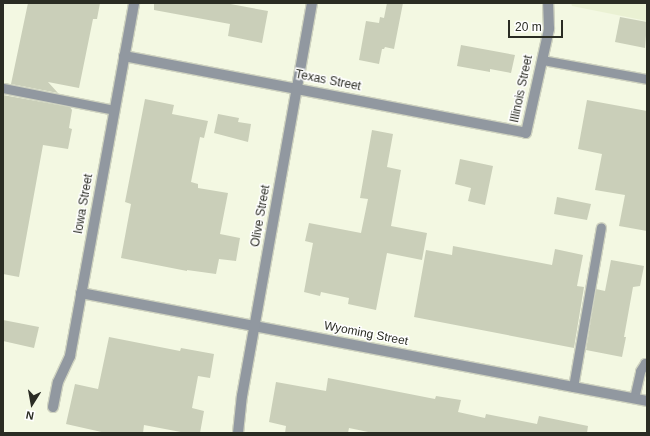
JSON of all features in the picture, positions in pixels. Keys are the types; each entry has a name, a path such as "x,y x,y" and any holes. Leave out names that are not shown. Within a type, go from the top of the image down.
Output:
{"street":[{"name":"Iowa Street","path":"53,408 58,382 70,356 134,3"},
{"name":"Olive Street","path":"238,433 242,396 312,3"},
{"name":"Illinois Street","path":"526,133 549,29 548,3"},
{"name":"Texas Street","path":"124,56 526,133"},
{"name":"Wyoming Street","path":"81,293 647,401"}],"lane":[{"path":"542,60 647,79"},
{"path":"3,88 114,110"},
{"path":"573,387 601,227"},
{"path":"634,398 640,371 645,363 647,364"}],"shaded area":[{"path":"571,3 647,3 647,21 572,6"}],"building":[{"path":"28,3 100,3 97,19 93,19 79,88 48,82 58,93 11,84"},
{"path":"154,3 225,3 268,11 262,43 228,36 230,24 154,10"},
{"path":"387,3 403,3 394,49 385,47 382,49 379,64 359,60 366,21 379,23 380,17 384,18"},
{"path":"620,17 647,22 645,48 615,42"},
{"path":"461,45 515,55 511,73 490,69 490,72 457,66"},
{"path":"3,95 70,107 72,110 69,128 72,129 68,149 43,145 19,277 3,274"},
{"path":"145,99 174,105 172,114 208,121 204,138 200,137 191,182 198,184 198,188 228,193 220,234 240,238 236,261 219,259 216,274 187,271 121,258 131,204 125,202"},
{"path":"587,100 647,111 647,231 619,226 625,195 595,190 602,154 578,149"},
{"path":"218,114 239,118 238,122 251,124 248,142 214,133"},
{"path":"372,130 393,134 387,167 401,170 391,226 427,233 422,260 387,253 376,310 348,304 349,298 321,292 320,296 304,292 313,243 305,241 309,223 361,233 368,199 360,198"},
{"path":"460,159 493,166 485,205 468,201 471,188 455,184"},
{"path":"557,197 591,204 587,220 554,214"},
{"path":"453,246 552,265 555,249 583,255 577,286 584,287 574,348 414,317 426,250 452,255"},
{"path":"611,260 644,266 640,286 633,287 622,357 586,350 596,289 605,291"},
{"path":"3,320 39,327 34,348 3,341"},
{"path":"109,337 180,351 181,348 214,354 210,378 198,376 192,408 204,411 200,433 186,433 144,425 143,433 106,433 66,424 75,384 98,389"},
{"path":"328,378 435,399 436,396 461,400 458,412 485,418 486,414 537,424 539,416 588,426 587,433 373,433 349,428 348,433 285,433 286,426 269,422 276,382 326,391"}]}
